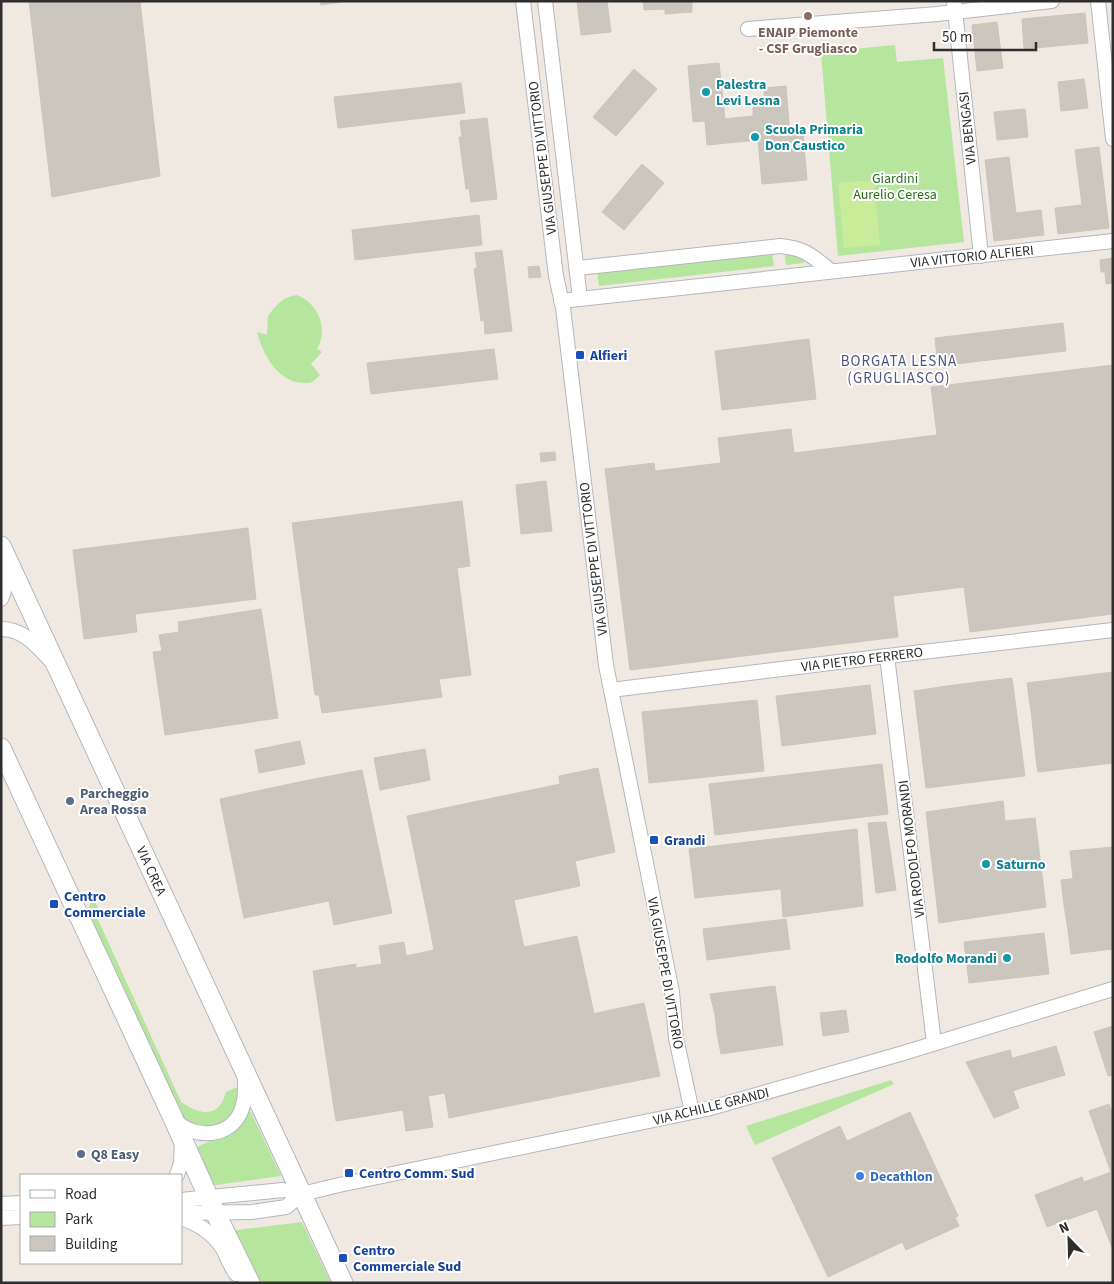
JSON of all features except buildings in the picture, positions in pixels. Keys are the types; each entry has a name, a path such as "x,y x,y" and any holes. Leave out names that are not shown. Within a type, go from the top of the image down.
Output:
{"street":[{"name":"VIA GIUSEPPE DI VITTORIO","path":"523,1 554,261 562,301 611,690 670,983 676,1038 692,1112"},
{"name":"VIA GIUSEPPE DI VITTORIO","path":"545,1 578,268 580,299"},
{"path":"748,29 954,7 1052,1"},
{"path":"1098,1 1113,139"},
{"name":"VIA BENGASI","path":"954,7 981,256"},
{"name":"VIA VITTORIO ALFIERI","path":"562,301 1113,241"},
{"path":"578,268 780,246 795,247 805,251 831,271"},
{"name":"VIA CREA","path":"1,546 343,1283"},
{"path":"1,552 4,590 1,599"},
{"name":"VIA CREA","path":"1,629 11,629 29,639 57,668"},
{"name":"VIA PIETRO FERRERO","path":"611,690 1113,630"},
{"name":"VIA RODOLFO MORANDI","path":"887,656 934,1043"},
{"name":"VIA CREA","path":"1,748 212,1206 250,1283"},
{"name":"VIA ACHILLE GRANDI","path":"302,1194 726,1104 1113,989"},
{"name":"VIA CREA","path":"173,1118 182,1128 206,1134 218,1132 230,1126 237,1118 243,1106 245,1073"},
{"path":"177,1174 181,1163 182,1139"},
{"path":"182,1213 283,1190 302,1194"},
{"path":"182,1200 212,1206"},
{"path":"1,1204 20,1203"},
{"path":"1,1218 20,1217"},
{"path":"182,1218 196,1223 217,1239 235,1273 246,1283"}],"green space":[{"name":"Giardini Aurelio Ceresa","path":"895,45 897,62 943,58 964,242 838,256 821,52"},
{"path":"874,180 880,245 844,248 838,183"},
{"path":"784,250 803,256 804,263 786,265"},
{"path":"772,252 774,266 599,286 597,271"},
{"path":"297,295 311,304 316,310 322,333 317,349 322,352 311,364 320,375 312,382 307,383 296,382 281,375 270,363 257,332 267,335 268,316 271,312 284,300"},
{"path":"93,897 99,910 95,913 181,1102 195,1110 208,1112 219,1107 226,1092 240,1088 236,1107 227,1119 220,1124 201,1128 185,1121 115,983 115,968 89,915 89,908"},
{"path":"891,1080 894,1084 755,1145 746,1126"},
{"path":"248,1106 281,1176 209,1186 193,1149 235,1129"},
{"path":"302,1222 331,1283 256,1283 229,1231"}],"place":[{"name":"ENAIP Piemonte - CSF Grugliasco","path":"808,16"},
{"name":"Palestra Levi Lesna","path":"706,92"},
{"name":"Scuola Primaria Don Caustico","path":"755,137"},
{"name":"Alfieri","path":"580,355"},
{"name":"Parcheggio Area Rossa","path":"70,801"},
{"name":"Grandi","path":"654,840"},
{"name":"Saturno","path":"986,864"},
{"name":"Centro Commerciale","path":"54,904"},
{"name":"Rodolfo Morandi","path":"1007,958"},
{"name":"Q8 Easy","path":"81,1154"},
{"name":"Centro Comm. Sud","path":"349,1173"},
{"name":"Decathlon","path":"860,1176"},
{"name":"Centro Commerciale Sud","path":"343,1258"}],"district":[{"name":"BORGATA LESNA (GRUGLIASCO)","path":"899,370"}]}
